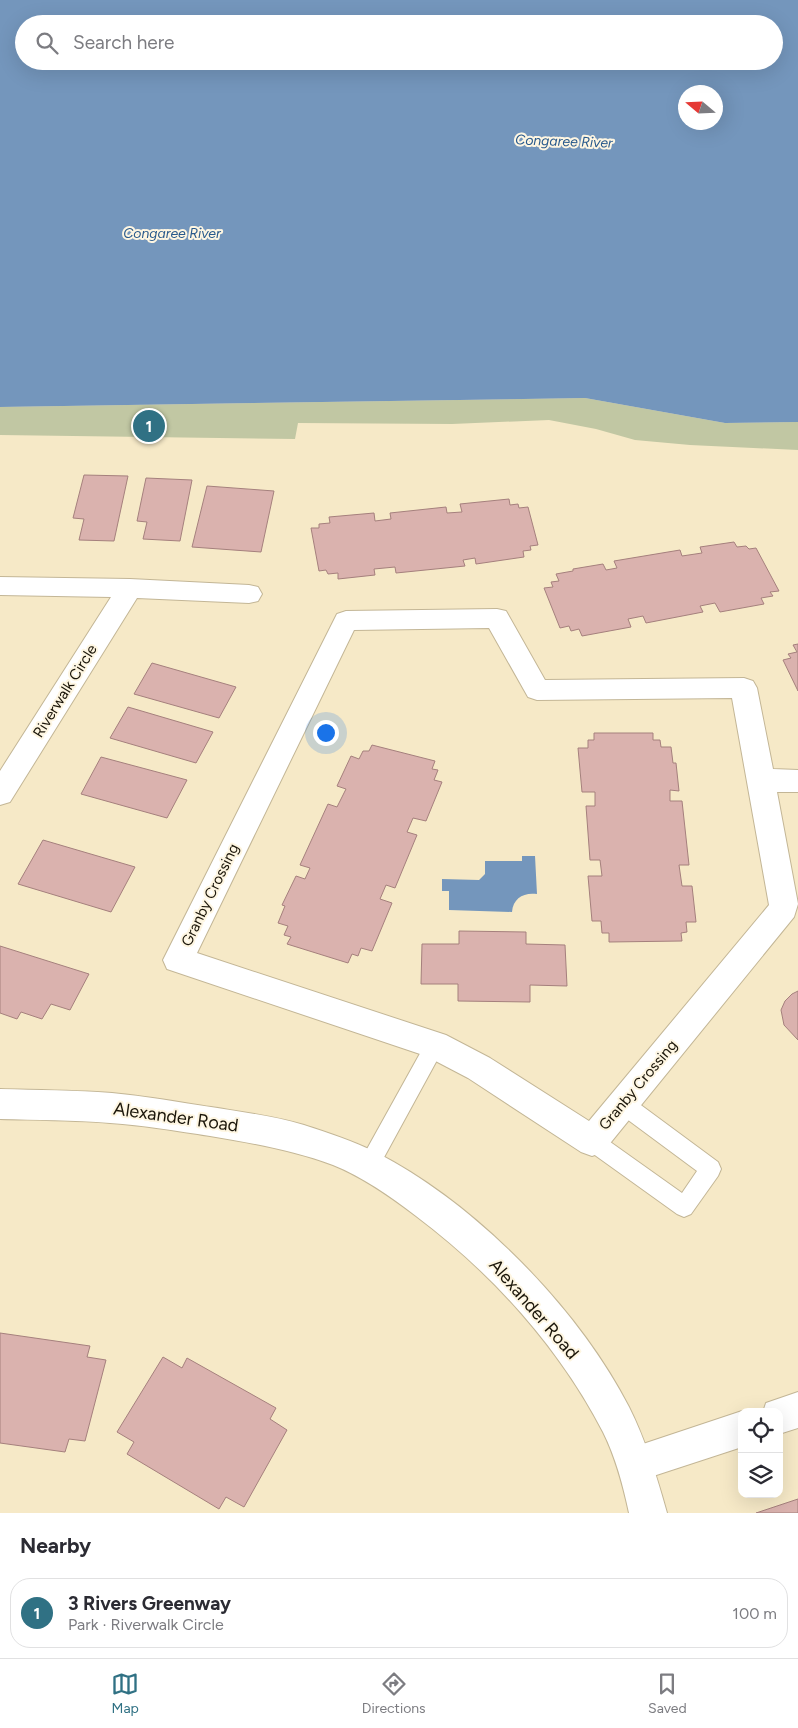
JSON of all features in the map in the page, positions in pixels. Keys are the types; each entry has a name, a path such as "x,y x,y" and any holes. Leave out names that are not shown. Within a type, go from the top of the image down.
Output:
{"street":[{"path":"0,586 130,588 248,594"},
{"name":"Riverwalk Circle","path":"0,794 130,588"},
{"name":"Granby Crossing","path":"497,618 537,690 744,688 761,780 784,908 592,1140 480,1068 435,1046 178,960 346,622 497,618"},
{"path":"761,780 798,780"},
{"name":"Alexander Road","path":"0,1104 98,1107 269,1130 315,1144 369,1165 455,1223 513,1278 562,1336 591,1378 613,1416 635,1464 648,1513"},
{"path":"783,1415 798,1410"},
{"path":"635,1464 738,1429"}],"lane":[{"path":"369,1165 435,1046"},
{"path":"592,1140 684,1207 711,1169 623,1104"}],"green space":[{"path":"585,398 725,423 798,422 798,450 690,445 635,440 596,429 549,420 452,424 298,423 295,439 0,435 0,407"}],"water":[{"name":"Congaree River","path":"0,0 798,0 798,422 725,423 585,398 0,407"},
{"path":"522,856 535,856 537,894 528,894 520,897 514,903 512,912 449,910 449,891 442,891 442,879 479,880 485,874 485,861 522,861"}],"building":[{"path":"84,475 128,476 114,541 79,540 84,519 73,518"},
{"path":"146,478 192,480 180,541 143,539 147,522 137,521"},
{"path":"207,486 274,491 261,552 192,547"},
{"path":"509,499 510,505 518,504 519,508 528,507 538,545 530,546 531,550 523,551 524,557 476,564 475,558 463,560 465,566 396,573 395,567 374,569 375,575 338,579 338,573 328,574 326,570 319,571 311,528 319,528 319,524 330,523 329,517 374,513 375,521 391,519 390,513 446,507 447,513 462,512 460,504"},
{"path":"734,542 737,547 756,548 779,591 770,592 773,596 761,598 764,604 720,612 715,603 700,606 703,612 646,623 643,616 628,619 631,627 582,636 579,629 571,631 569,626 560,628 544,588 553,587 551,582 559,581 556,574 573,571 573,569 603,564 606,570 617,568 614,561 680,550 682,556 702,553 700,547"},
{"path":"798,644 798,691 783,660 791,658 788,654 797,652 793,645"},
{"path":"152,663 236,687 219,718 134,694"},
{"path":"128,707 213,732 196,763 110,738"},
{"path":"594,733 653,733 653,740 660,740 661,747 671,747 673,763 676,763 679,791 670,790 670,801 682,801 689,865 679,865 682,886 692,886 696,922 686,922 687,932 681,933 682,941 609,942 609,933 602,933 601,921 592,921 588,876 602,876 600,860 590,860 586,806 595,806 595,792 582,792 578,748 588,748 588,740 594,740"},
{"path":"372,745 435,761 432,769 438,770 434,780 442,782 426,821 413,818 407,832 417,835 395,888 386,885 380,899 392,903 372,951 361,948 358,956 352,954 348,963 287,944 291,937 284,935 288,926 278,923 285,906 282,905 296,876 305,879 310,868 300,865 328,804 337,807 346,789 337,786 351,756 359,759 363,751 369,751"},
{"path":"101,757 187,780 167,818 81,794"},
{"path":"43,840 135,867 111,912 18,884"},
{"path":"459,931 526,932 526,944 565,945 567,986 530,985 530,1002 458,1001 458,984 421,984 422,944 459,944"},
{"path":"0,946 89,974 70,1010 51,1004 42,1019 21,1012 17,1019 0,1013"},
{"path":"798,991 798,1040 784,1025 781,1010 785,1001"},
{"path":"0,1333 90,1346 87,1357 106,1360 85,1441 69,1439 65,1452 0,1443"},
{"path":"163,1357 182,1368 187,1358 276,1408 270,1419 287,1430 244,1507 226,1497 219,1509 127,1454 134,1442 117,1432"},
{"path":"798,1499 798,1513 756,1513"}],"place":[{"name":"3 Rivers Greenway","path":"149,426"}]}
